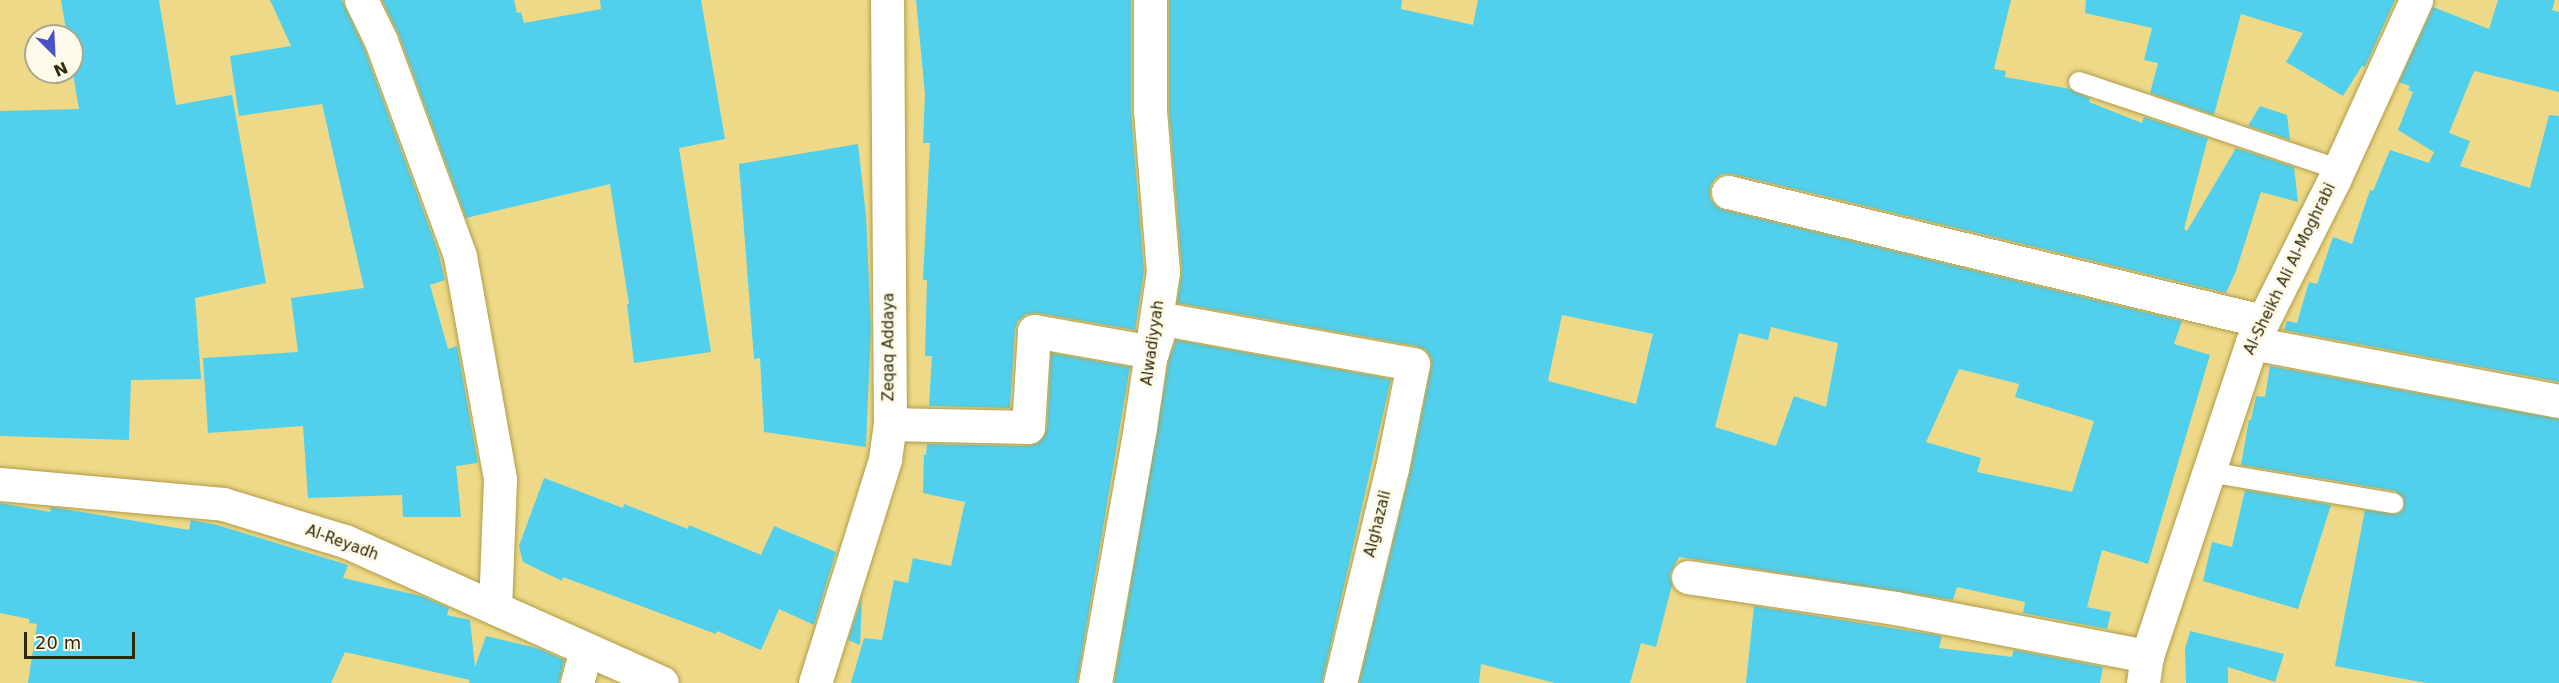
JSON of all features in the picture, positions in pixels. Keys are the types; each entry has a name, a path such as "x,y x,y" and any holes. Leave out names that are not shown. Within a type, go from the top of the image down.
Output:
{"street":[{"path":"361,0 381,41 460,256 500,479 495,608"},
{"name":"Zeqaq Addaya","path":"815,683 885,459 890,424 887,0"},
{"name":"Alwadiyyah","path":"1095,683 1152,352 1163,272 1150,111 1149,0"},
{"name":"Al-Sheikh Ali Al-Moghrabi","path":"2145,669 2257,332 2337,169 2415,0"},
{"path":"1728,192 2257,332 2559,401"},
{"name":"Alghazali","path":"1152,352 1163,319 1413,364 1392,468 1340,683"},
{"path":"890,424 1028,427 1034,331 1152,352"},
{"name":"Al-Reyadh","path":"0,484 223,504 345,541 662,683"},
{"path":"1688,577 1895,608 2145,669"},
{"path":"577,683 586,649"}],"lane":[{"path":"2079,82 2337,169"},
{"path":"2209,472 2392,503"}],"building":[{"path":"61,0 159,0 176,105 232,95 266,283 195,298 201,379 131,380 129,440 0,436 0,111 79,109 75,84 84,84 84,24 65,24"},
{"path":"270,0 342,0 364,48 438,251 445,280 430,285 448,349 457,346 478,463 456,466 461,517 403,517 402,495 308,498 303,426 208,433 203,358 298,352 291,298 364,288 322,104 239,116 230,56 291,46"},
{"path":"382,0 514,0 517,13 521,12 524,23 601,9 600,0 701,0 725,139 679,148 711,352 634,363 627,304 629,304 610,184 466,218 399,35"},
{"path":"916,0 1131,0 1131,112 1144,271 1135,330 1037,313 1026,314 1018,321 1015,330 1010,408 929,406 932,356 925,356 927,280 923,280 930,143 923,143 925,94"},
{"path":"1169,0 1402,0 1401,9 1473,25 1478,0 2011,0 1994,69 2006,71 2005,77 2070,89 2090,98 2089,102 2142,123 2144,117 2208,138 2184,229 2187,231 2236,148 2294,167 2298,202 2261,192 2236,271 2226,293 1732,174 1722,174 1714,180 1710,187 1710,198 1716,206 1724,210 2182,321 2174,344 2210,355 2148,564 2102,550 2087,607 2111,612 2107,629 2023,613 2025,602 1957,587 1953,600 1679,557 1670,574 1672,585 1656,647 1641,643 1630,683 1555,683 1481,664 1479,683 1359,683 1410,472 1431,368 1431,358 1426,350 1416,346 1177,303 1182,271 1169,110","holes":["1562,315 1653,334 1636,404 1548,381","1771,327 1838,343 1826,407 1794,396 1776,446 1715,427 1739,333 1768,340","1959,369 2019,384 2015,397 2094,421 2072,492 1977,472 1981,458 1926,442"]},
{"path":"2086,0 2395,0 2365,67 2362,66 2343,96 2286,62 2303,33 2241,14 2214,115 2150,93 2158,63 2144,60 2152,28 2085,13"},
{"path":"2498,0 2555,0 2552,10 2559,12 2559,92 2474,71 2449,133 2470,141 2460,166 2530,188 2549,115 2559,116 2559,382 2284,330 2287,321 2297,323 2309,282 2317,284 2333,237 2352,244 2370,190 2373,191 2390,150 2429,163 2434,152 2398,130 2413,92 2408,90 2410,86 2399,82 2433,7 2489,29"},
{"path":"2260,106 2287,115 2290,140 2248,126"},
{"path":"858,144 866,215 871,327 866,447 764,432 760,358 754,359 739,164"},
{"path":"1176,340 1391,379 1322,683 1114,683 1169,359"},
{"path":"1051,353 1130,367 1077,683 851,683 864,638 882,640 894,580 908,583 913,558 951,566 965,502 923,493 924,455 926,455 927,444 1028,446 1037,443 1044,437 1047,428"},
{"path":"2270,366 2559,419 2559,683 2426,683 2335,666 2365,510 2397,514 2403,510 2404,499 2395,491 2241,465 2256,396 2265,397"},
{"path":"544,478 623,508 624,504 688,529 689,525 761,555 774,526 836,552 814,625 779,609 761,650 717,631 716,634 563,577 562,581 523,562 519,546"},
{"path":"2245,490 2331,505 2298,609 2203,581 2212,542 2232,547"},
{"path":"0,503 50,512 51,507 189,530 191,520 217,525 348,565 343,578 421,596 449,608 447,615 470,620 475,667 486,636 540,649 564,660 559,683 469,683 470,680 345,652 331,683 28,683 37,624 29,623 29,619 0,613"},
{"path":"862,597 860,645 848,640"},
{"path":"1754,606 1942,636 1939,648 2012,657 2014,650 2103,667 2100,683 1746,683"},
{"path":"2190,631 2284,654 2275,682 2228,667 2228,683 2186,683 2185,649"}]}
